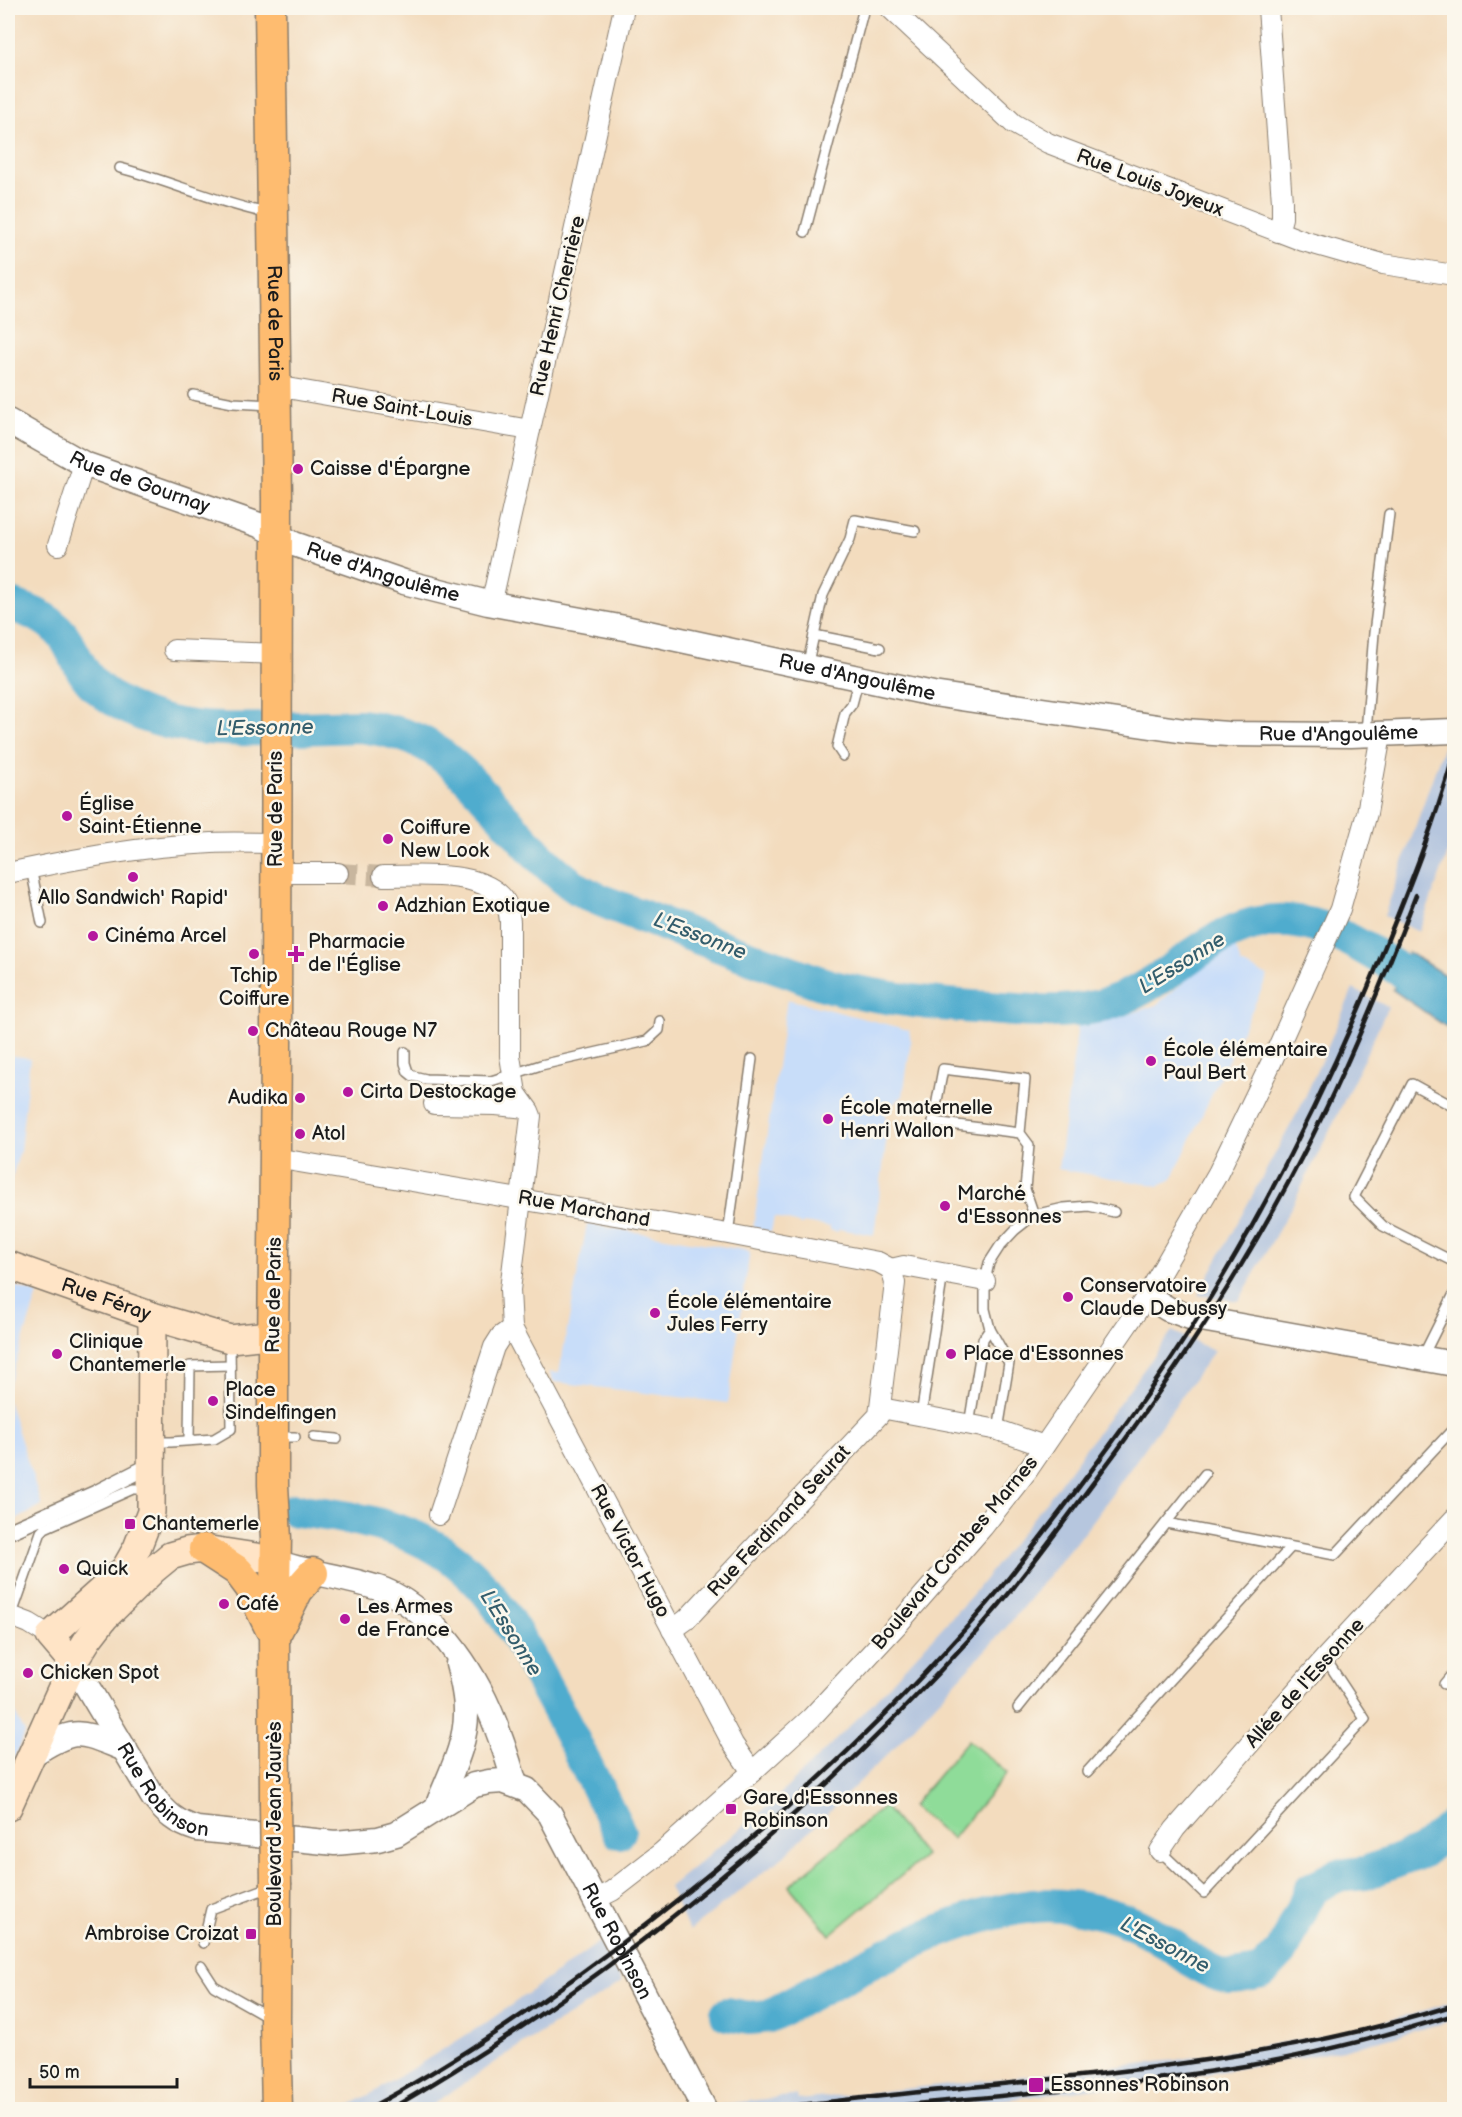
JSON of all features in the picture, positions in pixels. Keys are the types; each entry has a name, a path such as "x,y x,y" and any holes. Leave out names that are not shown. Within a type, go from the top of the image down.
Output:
{"main road":[{"name":"Rue de Paris","path":"270,8 276,533 273,1332 284,1437 273,1485 275,1550"},
{"name":"Rue Féray","path":"8,1265 152,1316 230,1352 258,1336 273,1332"},
{"path":"73,1663 50,1636 125,1569 137,1548 151,1477 152,1316"},
{"path":"151,1477 170,1556"},
{"path":"204,1549 238,1571 250,1587 274,1636"},
{"path":"8,1807 73,1663 105,1617 145,1577 170,1556 187,1551 204,1549 255,1557 275,1550"},
{"name":"Boulevard Jean Jaurès","path":"275,1550 277,2102"},
{"path":"274,1636 298,1590 313,1573"}],"street":[{"name":"Rue Henri Cherrière","path":"488,603 493,596 624,8"},
{"name":"Rue Louis Joyeux","path":"890,8 1014,124 1031,135 1278,232 1383,264 1455,275"},
{"path":"1268,8 1282,202 1282,218 1278,232"},
{"name":"Rue Saint-Louis","path":"275,395 530,430"},
{"name":"Rue de Gournay","path":"8,422 84,464 276,533"},
{"path":"58,545 84,464"},
{"name":"Rue d'Angoulême","path":"276,533 294,544 404,582 488,603 625,628 933,694 1185,731 1228,734 1373,735 1455,731"},
{"path":"174,650 276,654"},
{"name":"Boulevard Combes Marnes","path":"596,1899 612,1892 661,1853 752,1772 810,1718 900,1622 983,1527 1044,1446 1147,1296 1218,1173 1271,1064 1340,909 1366,813 1373,735"},
{"path":"8,873 85,858 211,843 276,843"},
{"path":"276,873 338,873"},
{"path":"383,876 439,876 470,881 486,886 501,896 508,907 512,1075 516,1093 531,1116 510,1290 512,1328 501,1336 494,1347 439,1515"},
{"path":"434,1104 526,1108"},
{"name":"Rue Marchand","path":"275,1158 728,1234 878,1262 891,1269"},
{"path":"986,1281 904,1266 891,1269 895,1283 881,1408 998,1430 1044,1446"},
{"path":"1147,1296 1168,1309 1190,1317 1455,1364"},
{"name":"Rue Victor Hugo","path":"512,1328 733,1744 752,1772"},
{"name":"Rue Ferdinand Seurat","path":"672,1630 686,1620 879,1415 881,1408"},
{"path":"8,1532 96,1494 151,1477"},
{"name":"Allée de l'Essonne","path":"1160,1851 1175,1829 1325,1658 1455,1519"},
{"path":"275,1550 313,1573 378,1588 410,1604 454,1647 468,1667 505,1750 515,1784"},
{"path":"9,1616 29,1623 50,1636"},
{"path":"437,1807 458,1756 464,1733 466,1712 464,1693 454,1647"},
{"name":"Rue Robinson","path":"73,1663 153,1797 168,1816 197,1829 335,1843 358,1842 396,1833 474,1785 489,1782 515,1784 527,1790 550,1814 705,2109"},
{"path":"33,1754 58,1738 72,1734 87,1734 125,1749"}],"lane":[{"path":"805,232 864,8"},
{"path":"120,168 154,177 233,206 273,214"},
{"path":"194,395 232,403 275,395"},
{"path":"1373,735 1372,642 1389,514"},
{"path":"807,667 823,595 850,539 855,520 915,531"},
{"path":"814,635 880,648"},
{"path":"843,756 837,747 859,678"},
{"path":"31,868 42,924"},
{"path":"405,1052 408,1072 413,1076 426,1079 491,1081 541,1065 647,1041 659,1030 660,1021"},
{"path":"728,1234 752,1059"},
{"path":"1020,1132 933,1122 943,1069 1026,1079 1020,1132 1029,1145 1025,1189 1034,1215"},
{"path":"1455,1107 1412,1084 1354,1197 1383,1226 1455,1262"},
{"path":"998,1430 1009,1363 990,1329 985,1309 989,1263 1000,1246 1015,1230 1034,1215 1065,1208 1089,1206 1114,1212"},
{"path":"921,1416 943,1272"},
{"path":"1422,1358 1455,1294"},
{"path":"969,1425 983,1339 990,1329"},
{"path":"9,1616 41,1532 45,1528 133,1489 151,1477 171,1442 214,1439 231,1429 230,1352 190,1366 189,1440"},
{"path":"1166,1523 1335,1555 1455,1428"},
{"path":"314,1437 337,1439"},
{"path":"1018,1708 1205,1474"},
{"path":"1087,1772 1291,1547"},
{"path":"1160,1851 1204,1893 1365,1719 1325,1658"},
{"path":"1444,1684 1455,1672"},
{"path":"203,1944 211,1909 276,1885"},
{"path":"201,1966 214,1986 275,2020"}],"shaded area":[{"path":"1443,748 1454,748 1454,837 1419,932 1384,916"},
{"name":"École élémentaire Paul Bert","path":"1235,946 1241,964 1268,976 1172,1179 1159,1186 1058,1169 1078,1024 1117,1018 1156,1005 1208,962"},
{"path":"1353,989 1388,1007 1293,1204 1239,1301 1198,1295 1301,1106"},
{"name":"École maternelle Henri Wallon","path":"787,999 909,1030 911,1041 903,1096 884,1111 888,1128 874,1235 839,1229 838,1232 830,1230 830,1227 803,1223 802,1225 774,1217 771,1232 753,1229"},
{"path":"8,1055 30,1058 20,1151 8,1190"},
{"name":"École élémentaire Jules Ferry","path":"587,1224 750,1251 728,1403 554,1382 549,1372 559,1373"},
{"path":"8,1284 38,1294 8,1387"},
{"path":"1172,1331 1214,1351 1093,1521 1005,1629 897,1745 783,1857 689,1931 669,1887 767,1807 866,1710 972,1595 1052,1494"},
{"path":"8,1400 42,1506 8,1524"},
{"path":"8,1699 25,1733 8,1771"},
{"path":"601,1941 622,1982 509,2053 426,2109 342,2109 376,2091 487,2022"},
{"path":"1454,2001 1454,2020 1343,2050 1207,2074 1002,2100 894,2109 717,2110 716,2107 797,2095 798,2100 1176,2060 1323,2036 1411,2015"}],"green space":[{"path":"968,1740 1007,1773 952,1839 912,1806"},
{"path":"884,1806 925,1856 830,1935 789,1886"}],"water":[{"path":"1408,952 1454,981 1454,1032 1393,990"}],"waterway":[{"name":"L'Essonne","path":"8,604 34,613 56,628 68,643 84,673 98,688 117,702 157,720 178,725 222,729 360,726 412,738 432,748 459,770 542,859 580,890 619,908 831,986 894,998 951,1005 1030,1011 1086,1009 1128,996 1231,932 1254,924 1277,921 1298,922 1320,927 1342,936 1454,1004"},
{"name":"L'Essonne","path":"295,1510 382,1525 431,1545 451,1557 468,1572 498,1606 511,1625 619,1832"},
{"name":"L'Essonne","path":"727,2014 749,2018 769,2016 897,1949 931,1934 999,1912 1044,1905 1093,1911 1132,1923 1171,1945 1199,1965 1222,1976 1234,1977 1262,1972 1282,1951 1311,1889 1336,1876 1365,1873 1421,1852 1454,1825"}],"tunnel":[{"path":"338,873 383,876"}],"railway":[{"path":"366,2110 440,2068 547,1998 615,1948 740,1849 868,1731 949,1647 1006,1581 1094,1468 1159,1377 1218,1285 1269,1194 1317,1100 1361,1005 1420,856 1454,754"},
{"path":"389,2110 549,2008 701,1894 843,1769 975,1633 1037,1557 1126,1438 1185,1354 1239,1269 1290,1180 1327,1106 1368,1016 1416,895"},
{"path":"762,2110 1198,2061 1284,2047 1370,2029 1454,2005"},
{"path":"858,2110 1202,2073 1303,2055 1454,2015"}],"place":[{"name":"Caisse d'Épargne","path":"298,469"},
{"name":"Église Saint-Étienne","path":"67,816"},
{"name":"Coiffure New Look","path":"388,839"},
{"name":"Allo Sandwich' Rapid'","path":"133,877"},
{"name":"Adzhian Exotique","path":"383,906"},
{"name":"Cinéma Arcel","path":"93,936"},
{"name":"Tchip Coiffure","path":"254,954"},
{"name":"Pharmacie de l'Église","path":"296,954"},
{"name":"Château Rouge N7","path":"253,1031"},
{"name":"École élémentaire Paul Bert","path":"1151,1061"},
{"name":"Cirta Destockage","path":"348,1092"},
{"name":"Audika","path":"300,1098"},
{"name":"École maternelle Henri Wallon","path":"828,1119"},
{"name":"Atol","path":"300,1134"},
{"name":"Marché d'Essonnes","path":"945,1206"},
{"name":"Conservatoire Claude Debussy","path":"1068,1297"},
{"name":"École élémentaire Jules Ferry","path":"655,1313"},
{"name":"Clinique Chantemerle","path":"57,1354"},
{"name":"Place d'Essonnes","path":"951,1354"},
{"name":"Place Sindelfingen","path":"213,1401"},
{"name":"Chantemerle","path":"130,1524"},
{"name":"Quick","path":"64,1569"},
{"name":"Café","path":"224,1604"},
{"name":"Les Armes de France","path":"345,1619"},
{"name":"Chicken Spot","path":"28,1673"},
{"name":"Gare d'Essonnes Robinson","path":"731,1809"},
{"name":"Ambroise Croizat","path":"251,1934"},
{"name":"Essonnes Robinson","path":"1036,2085"}]}
